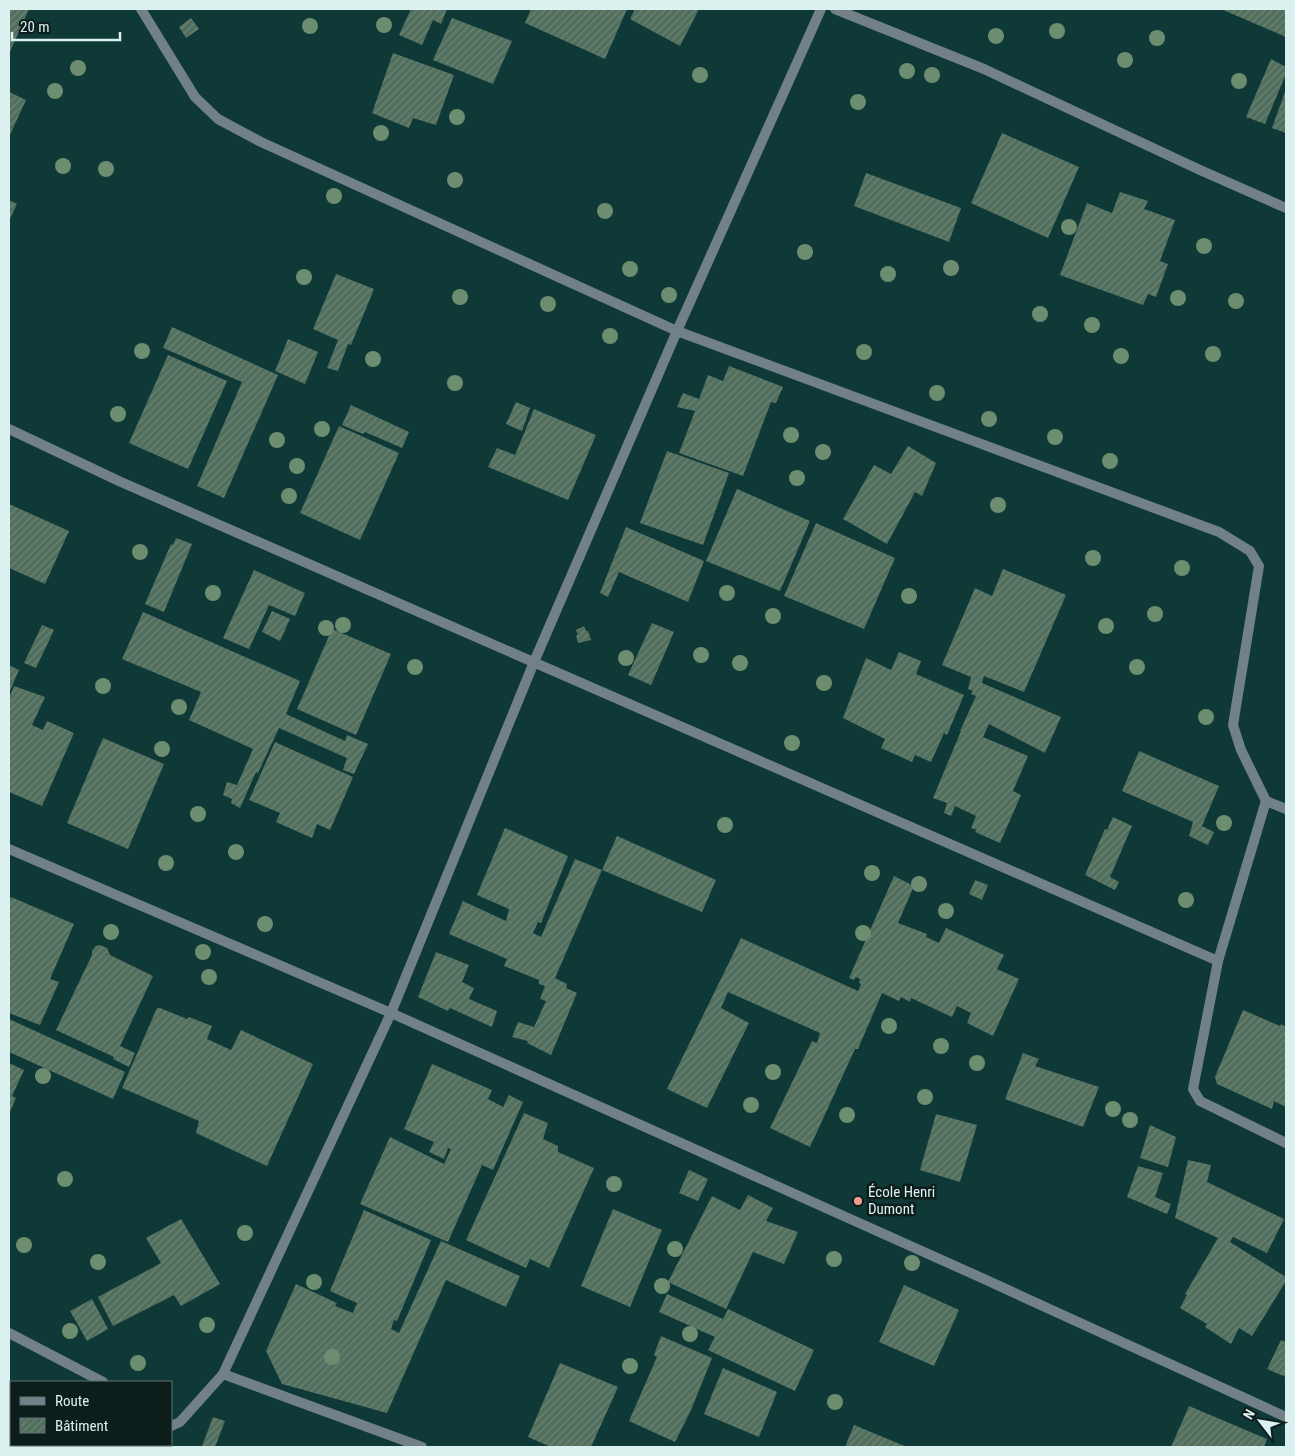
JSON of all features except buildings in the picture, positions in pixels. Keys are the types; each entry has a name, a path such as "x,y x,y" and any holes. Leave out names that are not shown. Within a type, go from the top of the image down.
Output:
{"street":[{"path":"141,9 195,97 218,119 261,142 677,331 1218,532 1250,551 1259,566 1233,725 1241,750 1266,801 1286,809"},
{"path":"174,1422 223,1374 390,1013 534,662 677,331 821,9"},
{"path":"835,9 984,69 1286,208"},
{"path":"9,429 121,482 1218,961"},
{"path":"1266,801 1218,961 1193,1090 1200,1101 1286,1143"},
{"path":"9,849 390,1013 974,1274 1286,1417"},
{"path":"9,1333 101,1381"},
{"path":"223,1374 422,1447"}],"place":[{"name":"École Henri Dumont","path":"858,1201"}]}
